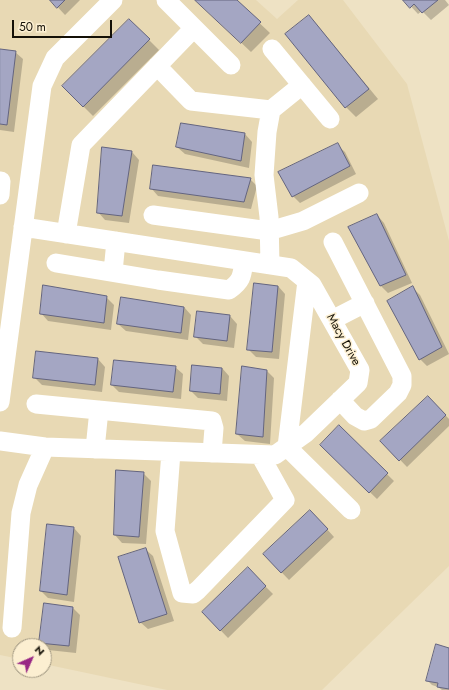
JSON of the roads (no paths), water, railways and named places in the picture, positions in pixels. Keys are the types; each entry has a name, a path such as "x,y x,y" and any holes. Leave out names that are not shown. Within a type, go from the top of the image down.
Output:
{"street":[{"path":"0,402 8,274 23,227 42,86 55,58 113,0"},
{"path":"166,0 231,65"},
{"path":"66,234 81,145 194,28"},
{"path":"272,49 330,119"},
{"path":"157,66 191,101 271,110"},
{"path":"270,265 269,218 264,175 267,132 271,110 302,86"},
{"path":"0,181 0,195"},
{"path":"153,215 269,231 303,221 359,193"},
{"name":"Macy Drive","path":"0,441 45,447 275,455 306,433 358,383 360,370 312,285 291,268 23,227"},
{"path":"113,272 116,241"},
{"path":"333,242 402,376 402,385 398,393 371,419 364,421 355,416 340,400"},
{"path":"56,263 229,290 235,286 242,276 244,261"},
{"path":"308,281 287,447 351,510"},
{"path":"332,320 365,304"},
{"path":"36,404 212,421 214,428 212,453"},
{"path":"95,449 99,410"},
{"path":"12,628 21,513 28,485 45,447"},
{"path":"171,452 165,531 182,593 193,594 285,500 260,455"}]}
